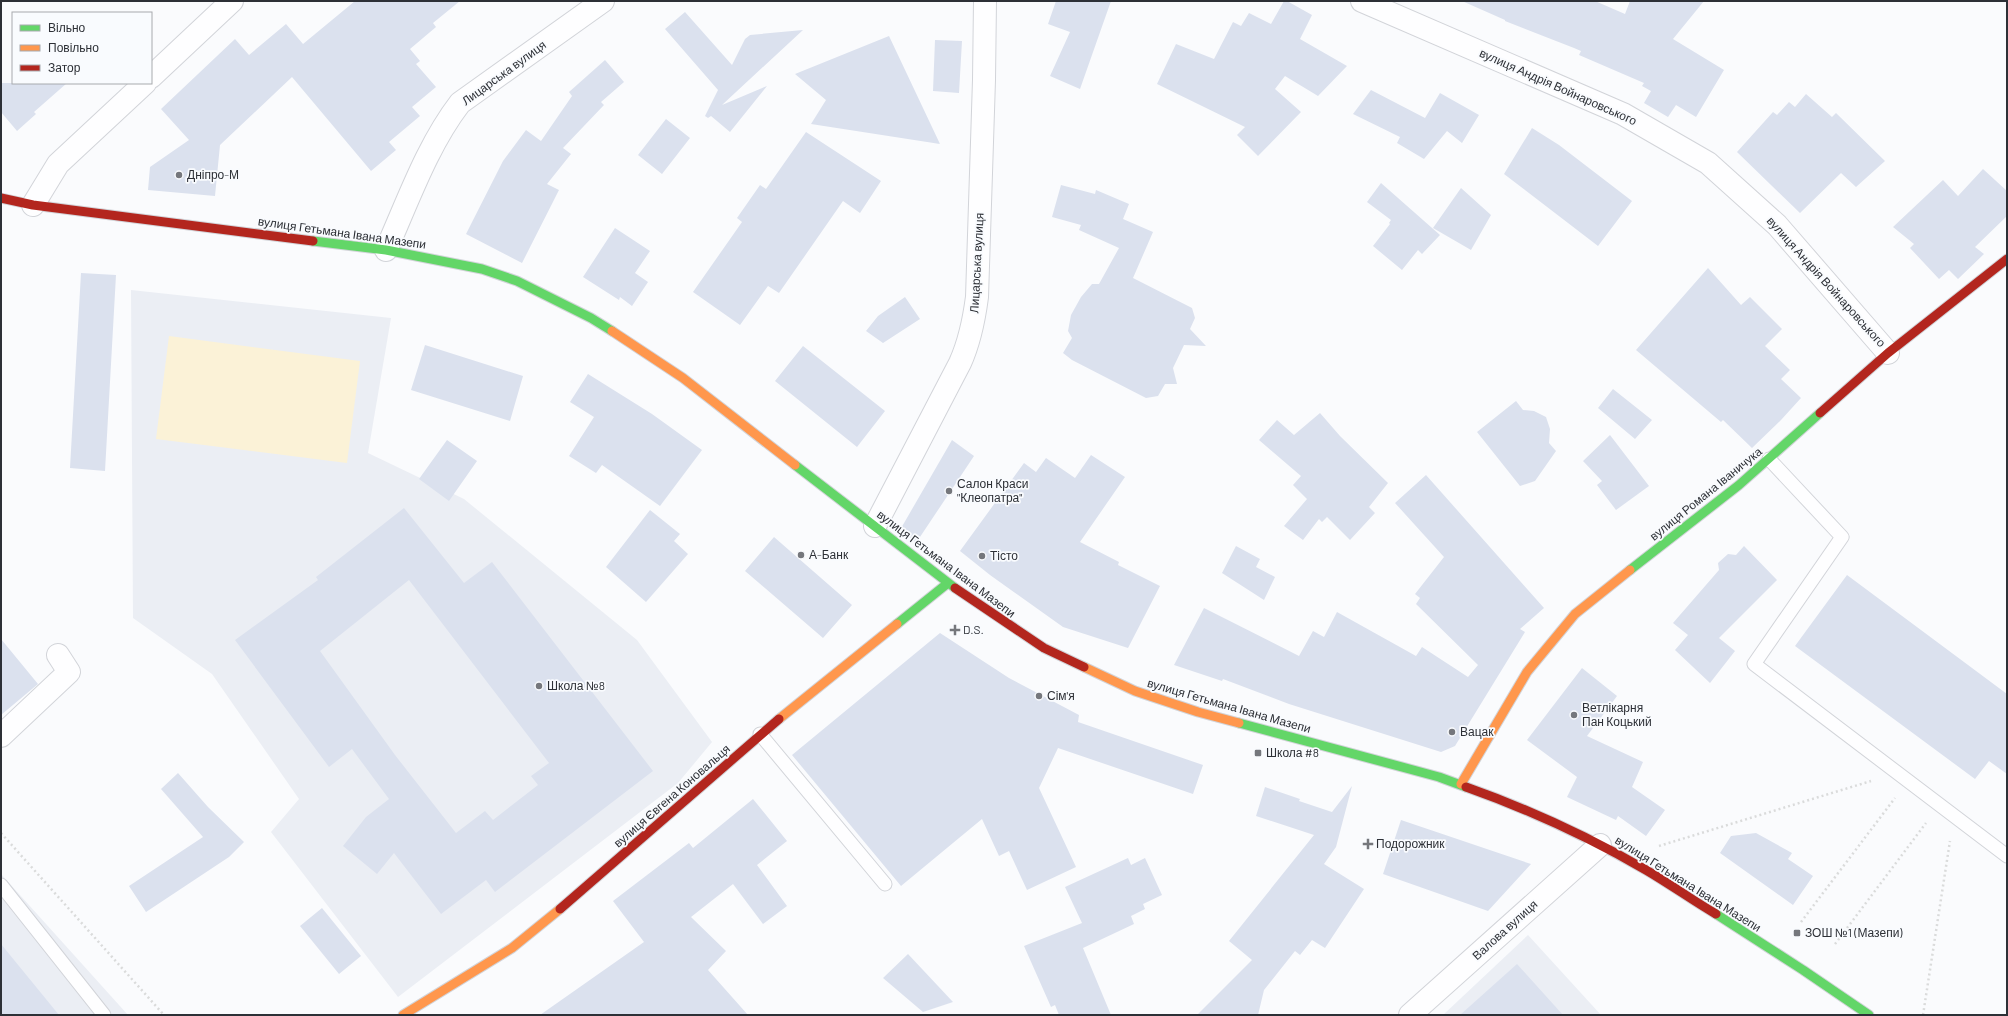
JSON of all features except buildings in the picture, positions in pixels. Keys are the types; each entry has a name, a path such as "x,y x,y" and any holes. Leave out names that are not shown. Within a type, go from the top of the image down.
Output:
{"main road":[{"name":"вулиця Гетьмана Івана Мазепи","path":"1,198 33,205 386,250 500,274 591,318 683,378 948,583 1044,648 1135,691 1198,712 1461,784 1508,802 1600,845 1646,870 1803,970 1869,1015"},
{"name":"вулиця Романа Іваничука","path":"1461,784 1527,672 1576,614 1739,485 1888,353 2007,259"},
{"name":"вулиця Євгена Коновальця","path":"403,1015 512,948 541,926 760,734 948,583"}],"street":[{"path":"152,76 232,1"},
{"name":"Лицарська вулиця","path":"386,250 429,157 449,118 460,104 603,1"},
{"name":"Лицарська вулиця","path":"875,526 960,363 968,344 974,323 977,297 984,80 984,1"},
{"name":"вулиця Андрія Войнаровського","path":"1362,1 1623,114 1708,164 1777,225 1888,353"},
{"path":"33,205 58,164 144,84"},
{"path":"1,736 69,672 58,655"},
{"name":"Валова вулиця","path":"1410,1015 1600,845"}],"lane":[{"path":"1769,459 1842,537 1754,664 2007,856"},
{"path":"760,734 885,884"},
{"path":"1,885 104,1015"}],"path":[{"path":"1658,846 1903,777"},
{"path":"1801,922 1903,777"},
{"path":"1836,944 1939,804"},
{"path":"1923,1015 1954,815"},
{"path":"1,833 164,1015"}],"shaded area":[{"path":"131,290 391,318 368,453 464,499 637,640 712,742 678,783 398,997 271,832 299,799 212,674 133,618"},
{"path":"169,336 360,361 347,463 156,439"},
{"path":"1,874 128,1015 1,1015"},
{"path":"1528,935 1601,1015 1443,1015"}],"traffic: fast":[{"path":"313,241 386,250 482,269 517,281 591,318 612,331"},
{"path":"1630,570 1739,485 1820,413"},
{"path":"795,465 955,588"},
{"path":"897,624 948,583"},
{"path":"1239,723 1439,777 1466,787"},
{"path":"1716,914 1869,1015"}],"traffic: slow":[{"path":"612,331 683,378 795,465"},
{"path":"1461,784 1527,672 1575,614 1630,570"},
{"path":"779,719 897,624"},
{"path":"1084,667 1135,691 1198,712 1239,723"},
{"path":"403,1015 512,948 560,909"}],"traffic: jam":[{"path":"1,198 33,205 313,241"},
{"path":"1820,413 1888,353 2007,259"},
{"path":"955,588 1044,648 1084,667"},
{"path":"560,909 779,719"},
{"path":"1466,787 1535,814 1603,846 1646,870 1716,914"}],"place":[{"name":"Дніпро-М","path":"179,175"},
{"name":"Салон Краси \"Клеопатра\"","path":"949,491"},
{"name":"А-Банк","path":"801,555"},
{"name":"Тісто","path":"982,556"},
{"name":"D.S.","path":"955,630"},
{"name":"Школа №8","path":"539,686"},
{"name":"Сім'я","path":"1039,696"},
{"name":"Ветлікарня Пан Коцький","path":"1574,715"},
{"name":"Вацак","path":"1452,732"},
{"name":"Школа #8","path":"1258,753"},
{"name":"Подорожник","path":"1368,844"},
{"name":"ЗОШ №1 (Мазепи)","path":"1797,933"}]}
